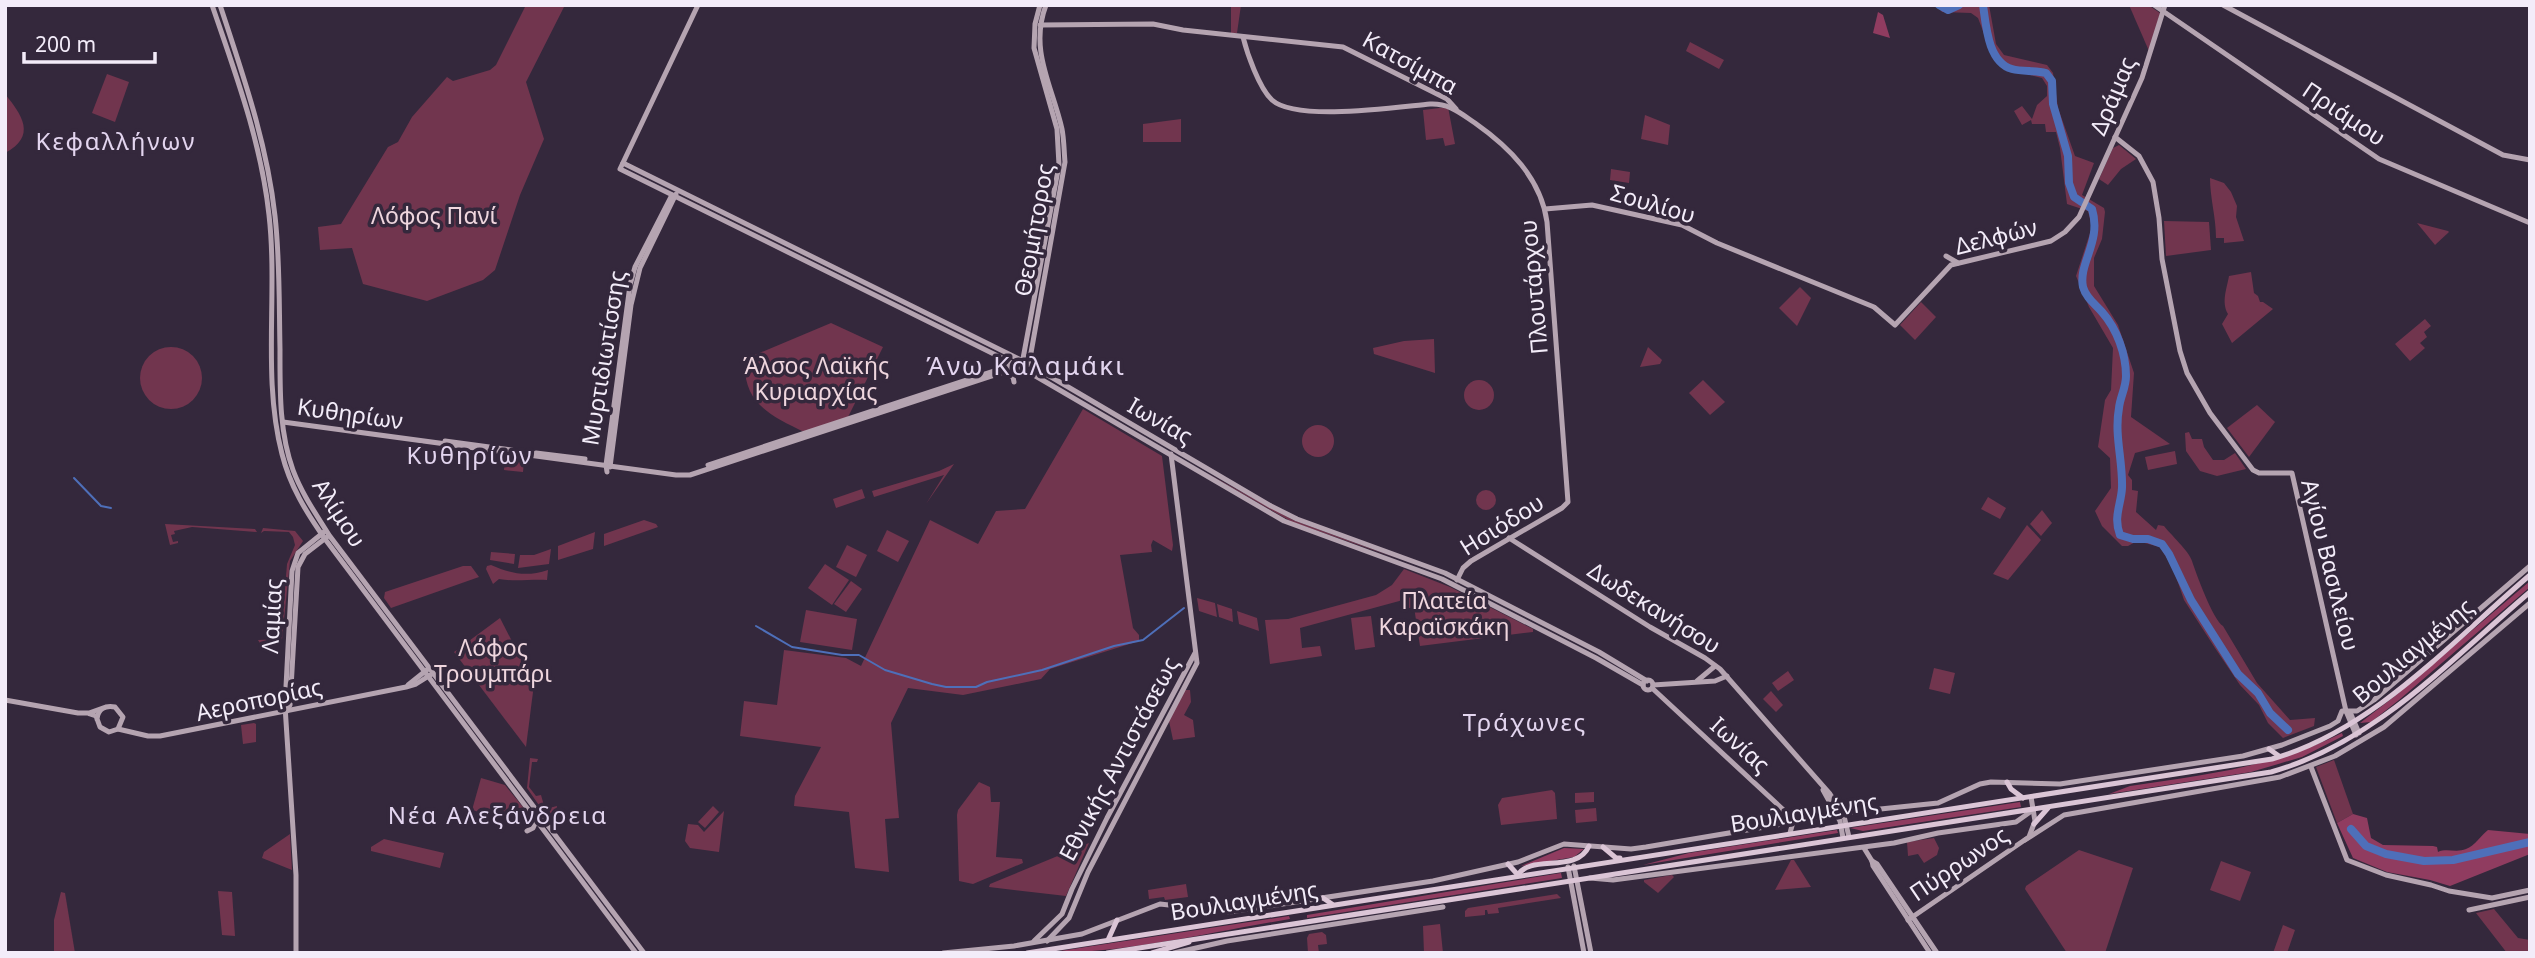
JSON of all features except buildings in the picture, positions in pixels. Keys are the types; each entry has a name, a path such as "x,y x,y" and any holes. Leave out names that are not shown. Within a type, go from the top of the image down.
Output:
{"main road":[{"name":"Βουλιαγμένης","path":"1027,953 2227,767 2279,756 2352,723 2386,700 2530,575"},
{"name":"Βουλιαγμένης","path":"1107,953 2271,772 2300,762 2358,734 2398,706 2530,592"},
{"path":"2269,749 2279,756"},
{"path":"2300,762 2308,768"},
{"path":"2007,782 2023,798"},
{"path":"2034,824 2048,807"},
{"path":"1508,864 1518,875 1524,868 1577,859 1589,846"},
{"path":"1603,847 1616,858 1623,859"},
{"path":"1339,896 1346,902"},
{"path":"1323,898 1332,904"},
{"path":"1276,906 1283,912"},
{"path":"1251,918 1256,908"},
{"path":"1108,940 1116,920"},
{"path":"1152,953 1205,937"}],"street":[{"name":"Αλίμου","path":"212,5 252,123 264,181 272,251 273,385 282,454 299,498 644,953"},
{"name":"Αλίμου","path":"219,5 255,113 273,195 278,253 283,422 293,470 334,551 417,660 429,671 438,688 636,953"},
{"name":"Ιωνίας","path":"700,5 623,167 998,356 1022,364 1171,456 1290,523 1456,583"},
{"name":"Θεομήτορος","path":"1022,364 1059,158 1057,129 1034,48 1035,24 1040,5"},
{"name":"Θεομήτορος","path":"1022,364 1065,162 1062,131 1040,56 1040,25 1046,5"},
{"name":"Πριάμου","path":"2154,5 2164,8 2379,159 2530,223"},
{"path":"2223,5 2503,155 2530,160"},
{"name":"Δράμας","path":"2083,211 2148,62 2164,8"},
{"path":"1040,25 1153,24 1243,37 1270,99 1320,113 1438,104 1458,111"},
{"name":"Κατσίμπα","path":"1243,37 1343,47 1447,99 1458,111"},
{"name":"Πλουτάρχου","path":"1458,111 1496,138 1513,154 1532,181 1545,209 1568,496"},
{"name":"Αγίου Βασιλείου","path":"2115,137 2139,156 2153,182 2162,257 2180,351 2187,373 2210,414 2253,470 2259,473 2292,473 2346,711 2358,734"},
{"name":"Ιωνίας","path":"674,194 1022,364 1292,517 1414,561 1645,683 1646,690 1653,687 1776,802 1793,822"},
{"name":"Μυρτιδιωτίσσης","path":"608,464 636,281 674,194"},
{"name":"Σουλίου","path":"1545,209 1592,205 1687,227 1717,243 1874,307 1895,326"},
{"name":"Δελφών","path":"1895,326 1948,267 2051,241 2065,232 2083,211"},
{"path":"1946,256 1958,263"},
{"path":"998,356 1002,371 1013,377 1014,382"},
{"name":"Κυθηρίων","path":"283,422 689,472 1022,364"},
{"path":"1171,447 1195,653"},
{"name":"Ησιόδου","path":"1456,583 1463,568 1471,561 1565,507 1568,496"},
{"path":"311,549 325,534"},
{"name":"Λαμίας","path":"296,953 296,875 286,712 293,564 298,552 325,534"},
{"name":"Δωδεκανήσου","path":"1509,538 1727,676 1830,794 1842,813 1846,838"},
{"path":"311,549 322,547 334,551"},
{"name":"Λαμίας","path":"286,712 289,705 298,566 311,549"},
{"path":"1842,813 1927,805 1980,784 2007,782 2047,785 2233,758 2269,749 2332,726 2346,711 2358,710 2397,682 2530,566"},
{"path":"2025,840 2064,815 2280,778 2308,768 2384,727 2530,603"},
{"name":"Εθνικής Αντιστάσεως","path":"1047,941 1069,918 1094,861 1197,663 1195,653"},
{"name":"Εθνικής Αντιστάσεως","path":"1032,943 1062,915 1107,818 1195,653"},
{"path":"417,660 419,668 416,681 438,688"},
{"path":"1697,681 1715,666"},
{"name":"Αεροπορίας","path":"118,729 148,737 160,736 406,687 429,671"},
{"path":"1653,687 1715,681 1727,676"},
{"path":"5,700 93,714 103,730 112,732 118,729 122,722 121,713 115,707 89,713"},
{"path":"97,719 103,708"},
{"path":"2308,768 2347,860 2386,875 2449,891 2492,898 2530,890"},
{"name":"Δωδεκανήσου","path":"1822,787 1844,825"},
{"name":"Πύρρωνος","path":"1910,918 2031,834 2034,810 2031,797"},
{"path":"943,953 1006,947 1094,931 1160,904 1230,912 1276,906 1433,881 1508,864 1564,844 1646,848 1823,816 1832,808"},
{"name":"Βουλιαγμένης","path":"1587,878 1613,880 1864,848 2010,823 2020,820 2034,810"},
{"path":"527,831 535,826 534,818"},
{"path":"1790,833 1793,822"},
{"path":"1864,848 1873,866 1937,953"},
{"path":"1571,867 1584,953"},
{"path":"1573,880 1591,953"},
{"path":"2469,910 2530,897"},
{"path":"1174,953 1212,944 1443,906"},
{"path":"1910,918 1930,953"},
{"path":"1212,944 1213,953"}],"green space":[{"name":"Λόφος Πανί","path":"526,5 565,5 526,82 544,139 520,195 495,270 483,280 427,301 363,284 352,248 320,250 318,227 341,224 388,147 398,142 412,117 447,77 453,81 490,70 496,65"},
{"path":"1231,5 1241,5 1237,33 1231,33"},
{"path":"1937,5 1989,5 1996,44 2004,55 2047,65 2053,73 2058,108 2075,156 2094,163 2082,195 2104,208 2105,212 2102,239 2094,258 2094,286 2118,325 2134,373 2131,417 2170,444 2135,453 2128,475 2132,480 2132,490 2138,491 2136,512 2156,530 2158,525 2164,526 2187,553 2214,615 2257,683 2290,720 2315,718 2314,726 2283,738 2268,723 2259,705 2240,685 2184,600 2173,568 2160,547 2137,541 2122,546 2102,526 2095,511 2111,488 2110,458 2098,447 2105,400 2111,390 2113,348 2089,307 2076,276 2092,227 2088,211 2067,204 2056,132 2046,132 2045,124 2032,124 2031,120 2022,125 2014,111 2022,106 2032,119 2037,105 2047,96 2047,86 2042,78 2011,70 1994,60 1978,18 1971,13 1942,12"},
{"path":"2129,5 2148,5 2160,13 2149,51"},
{"path":"1690,42 1724,60 1719,69 1686,51"},
{"path":"107,74 129,82 115,122 92,113"},
{"path":"5,94 21,117 24,132 21,140 5,153"},
{"path":"1448,107 1455,144 1445,146 1443,138 1426,140 1423,110"},
{"path":"1645,115 1670,125 1668,145 1641,139"},
{"path":"1181,119 1181,142 1143,142 1143,124"},
{"path":"2119,145 2136,159 2121,169 2108,185 2099,179 2113,148"},
{"path":"1611,169 1630,172 1629,183 1610,180"},
{"path":"2210,178 2224,183 2231,192 2237,206 2236,217 2244,241 2224,243 2224,238 2216,238"},
{"path":"2164,221 2209,222 2211,250 2166,256"},
{"path":"2417,223 2448,231 2449,232 2435,245"},
{"path":"2251,272 2254,293 2260,302 2273,309 2232,343 2222,324 2228,314 2225,300 2229,276"},
{"path":"1800,287 1811,298 1797,326 1779,308"},
{"path":"1921,302 1936,317 1915,340 1900,325"},
{"path":"2425,319 2431,326 2424,332 2427,337 2420,343 2425,348 2410,361 2395,344"},
{"name":"Άλσος Λαϊκής Κυριαρχίας","path":"831,323 883,347 848,417 804,432 780,420 753,397 745,374 745,359"},
{"path":"1434,339 1435,373 1374,354 1373,348 1404,341"},
{"path":"165,347 177,347 193,356 200,366 200,390 193,400 177,409 165,409 154,404 145,395 140,384 140,372 145,361 154,352"},
{"path":"1648,347 1662,360 1660,364 1640,367"},
{"path":"1479,380 1490,384 1494,395 1490,406 1479,410 1468,406 1464,395 1468,384"},
{"path":"1703,380 1725,402 1710,415 1689,393"},
{"path":"2257,405 2275,422 2249,457 2227,428"},
{"path":"1083,409 1162,456 1172,551 1153,540 1152,552 1120,555 1133,628 1139,635 1139,641 1050,669 1041,679 963,695 908,688 891,723 899,818 885,819 889,872 855,868 849,812 794,806 795,796 821,747 740,736 744,701 777,705 784,650 846,658 861,666 930,520 978,544 996,511 1025,509"},
{"path":"1318,425 1329,430 1334,441 1329,452 1318,457 1307,452 1302,441 1307,430"},
{"path":"2189,432 2192,439 2202,439 2213,460 2224,460 2235,453 2246,469 2217,476 2200,471 2186,451 2185,433"},
{"path":"2175,451 2177,464 2148,470 2145,457"},
{"path":"505,459 524,461 523,472 504,470"},
{"path":"954,464 926,504 944,475 874,497 872,491"},
{"path":"1203,471 1293,520 1399,559 1292,522"},
{"path":"862,489 865,498 836,508 833,499"},
{"path":"1486,490 1493,493 1496,500 1493,507 1486,510 1479,507 1476,500 1479,493"},
{"path":"1988,497 2006,508 2000,519 1981,509"},
{"path":"2042,510 2052,523 2041,536 2030,524"},
{"path":"644,520 658,527 604,546 604,534"},
{"path":"165,524 255,529 257,532 192,527 174,531 175,534 171,535 173,542 178,543 170,545"},
{"path":"2027,525 2041,540 2008,580 1993,574"},
{"path":"263,528 295,531 303,541 290,561 282,639 261,645 258,640 281,639 287,564 295,545 289,532 261,533"},
{"path":"887,530 909,541 898,562 877,551"},
{"path":"595,532 593,549 558,560 558,546"},
{"path":"847,545 867,555 856,577 836,567"},
{"path":"551,549 549,564 518,568 520,555 534,555"},
{"path":"491,552 515,554 514,564 490,560"},
{"path":"825,564 849,580 832,605 808,588"},
{"path":"491,565 519,574 548,570 547,580 499,579 493,584 486,569"},
{"path":"463,566 471,566 479,577 391,608 384,598 385,592"},
{"name":"Πλατεία Καραϊσκάκη","path":"1404,569 1450,587 1533,629 1533,632 1420,646 1414,607 1405,609 1403,600 1300,628 1302,648 1320,646 1322,656 1270,664 1265,620 1288,619 1376,595 1392,585"},
{"path":"851,581 862,589 846,612 834,604"},
{"path":"1197,598 1215,603 1217,617 1199,611"},
{"path":"1217,604 1232,609 1233,622 1219,617"},
{"path":"806,610 857,619 852,650 800,642"},
{"path":"1237,611 1257,618 1259,631 1239,624"},
{"path":"1371,616 1375,647 1355,650 1351,618"},
{"name":"Λόφος Τρουμπάρι","path":"500,618 534,684 526,747 454,652"},
{"path":"1934,668 1955,673 1950,694 1929,689"},
{"path":"1788,671 1794,680 1778,691 1772,683"},
{"path":"1185,690 1190,690 1191,702 1184,715 1193,720 1195,737 1173,740 1169,721"},
{"path":"1771,691 1783,705 1776,712 1763,699"},
{"path":"254,723 256,742 243,744 241,725"},
{"path":"530,758 538,759 537,762 532,762 529,787 536,796 541,795 545,809 557,806 555,823 552,824 527,788"},
{"path":"2334,760 2353,814 2337,823 2316,767"},
{"path":"481,778 505,785 531,817 530,823 522,824 472,810"},
{"path":"979,782 990,787 991,802 1000,802 996,857 1022,859 1023,863 973,884 959,881 957,815"},
{"path":"1552,790 1555,793 1557,819 1501,825 1498,805 1502,798"},
{"path":"1594,792 1594,802 1575,803 1575,793"},
{"path":"713,806 719,812 705,828 698,822"},
{"path":"1596,808 1597,821 1576,823 1575,810"},
{"path":"724,811 719,852 690,848 685,841 688,824 698,825 704,832"},
{"path":"290,834 292,870 262,858 264,852"},
{"path":"1934,838 1939,848 1937,855 1924,863 1918,854 1908,856 1907,842"},
{"path":"384,839 444,853 440,868 371,851 371,847"},
{"path":"1089,843 1066,896 989,887 990,884"},
{"path":"2079,850 2133,868 2105,953 2067,953 2025,889"},
{"path":"1791,860 1794,860 1811,887 1775,890"},
{"path":"2221,861 2251,872 2240,901 2210,890"},
{"path":"1672,875 1674,877 1658,893 1644,882 1644,880"},
{"path":"1186,884 1188,897 1149,899 1148,890"},
{"path":"218,891 232,892 235,936 222,935"},
{"path":"61,892 65,893 75,953 54,953 54,920"},
{"path":"1557,894 1561,898 1498,908 1499,913 1488,914 1485,910 1485,915 1465,917 1468,908"},
{"path":"2494,909 2518,938 2530,940 2530,953 2507,953 2476,913"},
{"path":"1440,924 1443,953 1424,953 1423,926"},
{"path":"2283,925 2295,930 2287,953 2273,953"},
{"path":"1322,932 1326,935 1327,944 1318,945 1319,953 1308,953 1309,934"}],"shaded area":[{"path":"1878,12 1883,15 1890,38 1873,33"},
{"path":"2530,581 2530,587 2399,700 2371,722 2360,723 2395,696"},
{"path":"2342,733 2343,736 2302,757 2251,772 2109,794 2130,786 2265,762 2317,745"},
{"path":"2020,802 2021,807 1863,831 1850,828"},
{"path":"2353,814 2367,818 2371,838 2383,845 2433,846 2437,847 2438,852 2463,850 2469,848 2488,830 2530,834 2530,854 2450,886 2387,872 2353,858 2337,823"},
{"path":"1837,830 1838,833 1643,865 1689,853"},
{"path":"1564,848 1584,849 1574,857 1521,866"},
{"path":"1561,873 1562,878 1307,918 1307,915"},
{"path":"1289,916 1290,919 1138,946 1047,953"}],"waterway":[{"path":"1939,5 1948,10 1959,5"},
{"path":"1983,5 1990,42 1998,59 2012,69 2046,73 2052,81 2053,104 2068,156 2069,183 2074,197 2092,209 2094,232 2082,278 2083,287 2088,298 2112,326 2120,342 2126,368 2118,418 2122,478 2117,517 2120,535 2162,544 2191,600 2238,674 2258,693 2270,713 2288,730"},
{"path":"74,478 101,506 111,508"},
{"path":"756,626 792,647 859,655 885,670 932,684 976,687 1143,640 1184,608"},
{"path":"2351,829 2366,846 2386,854 2424,861 2453,860 2530,842"}],"district":[{"name":"Κεφαλλήνων","path":"116,142"},
{"name":"Άνω Καλαμάκι","path":"1026,366"},
{"name":"Κυθηρίων","path":"470,456"},
{"name":"Τράχωνες","path":"1525,723"},
{"name":"Νέα Αλεξάνδρεια","path":"498,816"}]}
